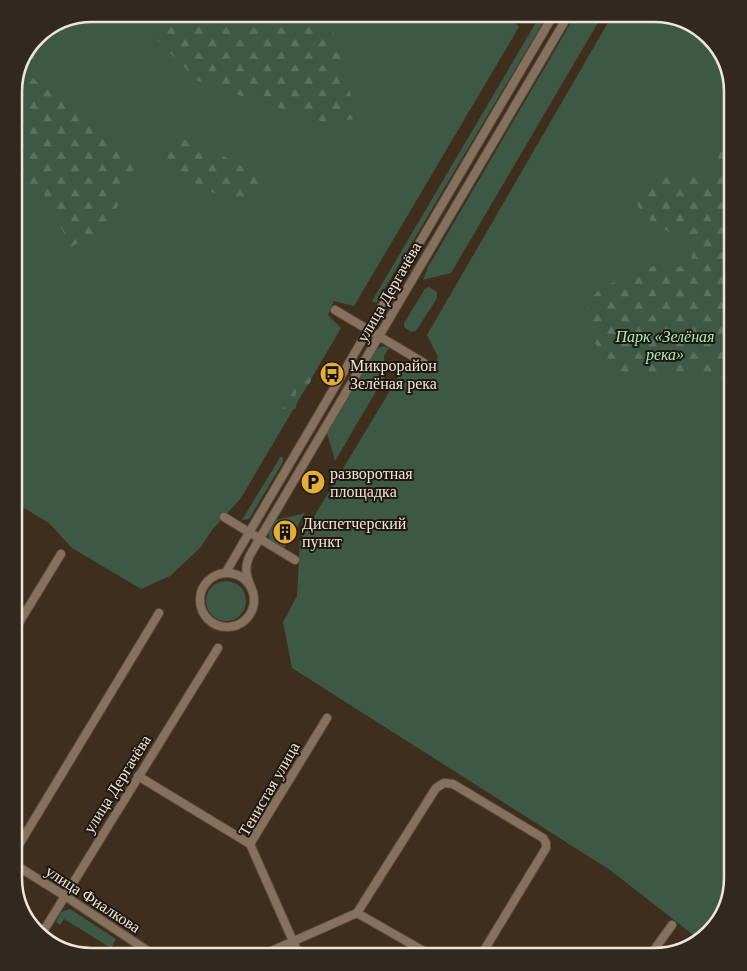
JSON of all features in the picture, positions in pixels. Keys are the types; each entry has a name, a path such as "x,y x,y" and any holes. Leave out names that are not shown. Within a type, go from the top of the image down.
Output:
{"street":[{"name":"улица Дергачёва","path":"251,587 246,574 248,559 373,333 549,23"},
{"name":"улица Дергачёва","path":"226,572 563,23"},
{"path":"336,310 424,363"},
{"path":"224,517 295,560"},
{"path":"22,618 62,554"},
{"path":"226,572 235,574 247,581 254,595 254,603 246,619 240,624 225,627 218,626 205,617 201,610 200,595 202,588 212,576 226,572"},
{"path":"22,840 159,613"},
{"name":"улица Дергачёва","path":"44,929 218,648"},
{"name":"Тенистая улица","path":"296,948 250,844 327,718"},
{"path":"138,776 250,844"},
{"path":"277,948 357,913 436,788 444,783 453,784 543,838 546,843 546,848 485,948"},
{"name":"улица Фиалкова","path":"22,869 143,948"},
{"path":"357,913 418,948"},
{"path":"655,948 672,925"}],"green space":[{"path":"93,22 515,23 519,27 354,306 334,301 328,315 341,328 241,498 212,530 200,548 170,576 141,589 72,548 49,523 22,507 23,88 30,62 46,40 70,26"},
{"path":"139,22 320,22 337,36 356,119 324,122 198,81"},
{"path":"536,23 543,23 376,303 372,301"},
{"path":"571,23 598,23 451,273 423,280 428,267"},
{"name":"Парк «Зелёная река»","path":"608,23 668,24 677,26 701,40 713,54 721,70 724,84 724,887 715,913 707,925 694,936 610,870 292,668 283,622 297,596 300,540 403,369 430,374 438,357 427,335"},
{"path":"35,53 30,76 85,120 136,165 109,225 71,247 40,186 23,188 23,88 25,75"},
{"name":"Парк «Зелёная река»","path":"723,137 724,378 630,375 619,371 609,362 589,335 585,316 590,299 601,288 654,266 679,267 691,260 693,250 678,237 653,223 638,207 637,189 652,176 678,175 704,179 718,174 720,164 716,147"},
{"path":"188,138 231,160 273,185 242,207 196,184 160,154"},
{"path":"429,287 437,292 437,298 416,331 411,332 404,327 404,323 425,289"},
{"path":"382,346 389,348 384,356 385,376 335,461 327,433 376,350"},
{"path":"305,372 313,374 310,383 306,387 297,389 295,409 288,410 284,420 281,420 279,418 280,412 291,399 290,385 300,382"},
{"path":"281,456 283,462 249,519 242,520"},
{"path":"305,513 284,548 270,540 268,533 276,520"},
{"path":"226,581 240,587 246,601 240,615 226,621 212,615 206,601 212,587"},
{"path":"70,909 116,939 111,948 64,919 60,925 56,922 61,912"}],"place":[{"name":"Микрорайон Зелёная река","path":"332,374"},
{"name":"разворотная площадка","path":"313,482"},
{"name":"Диспетчерский пункт","path":"285,532"}]}
